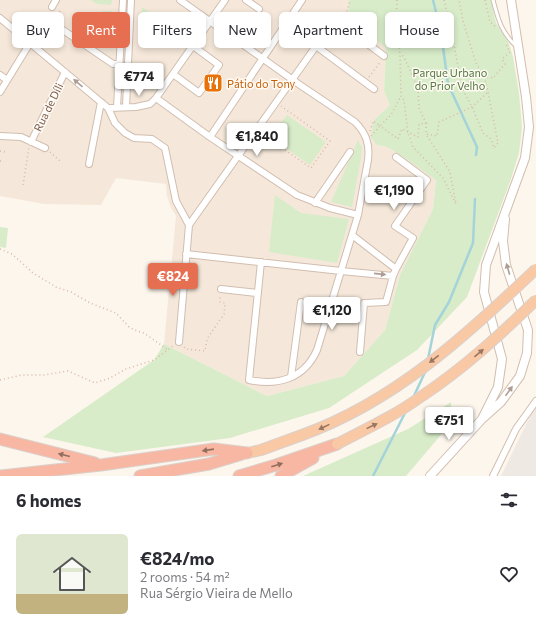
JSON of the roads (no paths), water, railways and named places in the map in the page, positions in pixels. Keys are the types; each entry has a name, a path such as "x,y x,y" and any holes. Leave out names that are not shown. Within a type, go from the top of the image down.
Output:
{"highway":[{"path":"140,476 209,464 261,450 317,430 359,409 414,375 496,307 536,269"},
{"path":"281,476 337,444 380,422 421,397 481,351 536,300"},
{"path":"0,439 101,465"},
{"path":"239,476 337,444"},
{"path":"0,476 101,465 214,449 247,453"}],"street":[{"path":"52,7 56,0"},
{"path":"118,107 123,0"},
{"path":"126,107 131,0"},
{"path":"180,0 355,122 361,128 367,140 369,153 358,215 314,355 306,366 291,377 271,383 249,380 261,262"},
{"path":"206,27 225,0"},
{"path":"246,0 259,9"},
{"path":"210,137 302,0"},
{"path":"482,419 498,387 502,359 484,292 486,265 496,233 506,212 524,158 529,127 511,0"},
{"path":"0,18 12,28"},
{"path":"64,31 113,64 120,64"},
{"path":"0,92 24,48"},
{"path":"36,48 108,108 115,123 125,134 138,138 152,139 165,148 176,201 189,225"},
{"path":"108,108 136,107 150,104 156,98 192,48"},
{"path":"173,74 199,93 219,65 196,48"},
{"path":"179,342 189,225 315,48"},
{"path":"319,48 374,89"},
{"path":"374,48 384,56"},
{"name":"Rua de Díli","path":"31,142 65,72"},
{"path":"0,75 7,80"},
{"path":"156,98 210,137 297,195 315,203 358,215"},
{"path":"89,164 101,102"},
{"path":"0,136 21,137 45,148"},
{"path":"315,203 350,152"},
{"path":"360,352 364,303 386,302 393,276 413,238 395,226 427,180 396,157"},
{"path":"430,476 482,419 501,402 520,376 527,353 528,330 506,266 503,241 506,212"},
{"path":"352,235 396,269"},
{"path":"186,254 393,276"},
{"path":"221,289 257,293"},
{"path":"291,377 301,302"},
{"path":"493,476 516,429 536,401"}],"lane":[{"path":"494,0 499,23 509,39 518,48"}],"waterway":[{"path":"433,0 441,32 448,84 477,147 476,155"},
{"path":"428,359 435,325 449,302 473,243 475,199"},
{"path":"413,398 426,370"},
{"path":"373,476 406,411"}],"place":[{"name":"Pátio do Tony","path":"213,83"}],"park label":[{"name":"Parque Urbano do Prior Velho","path":"450,78"}]}
